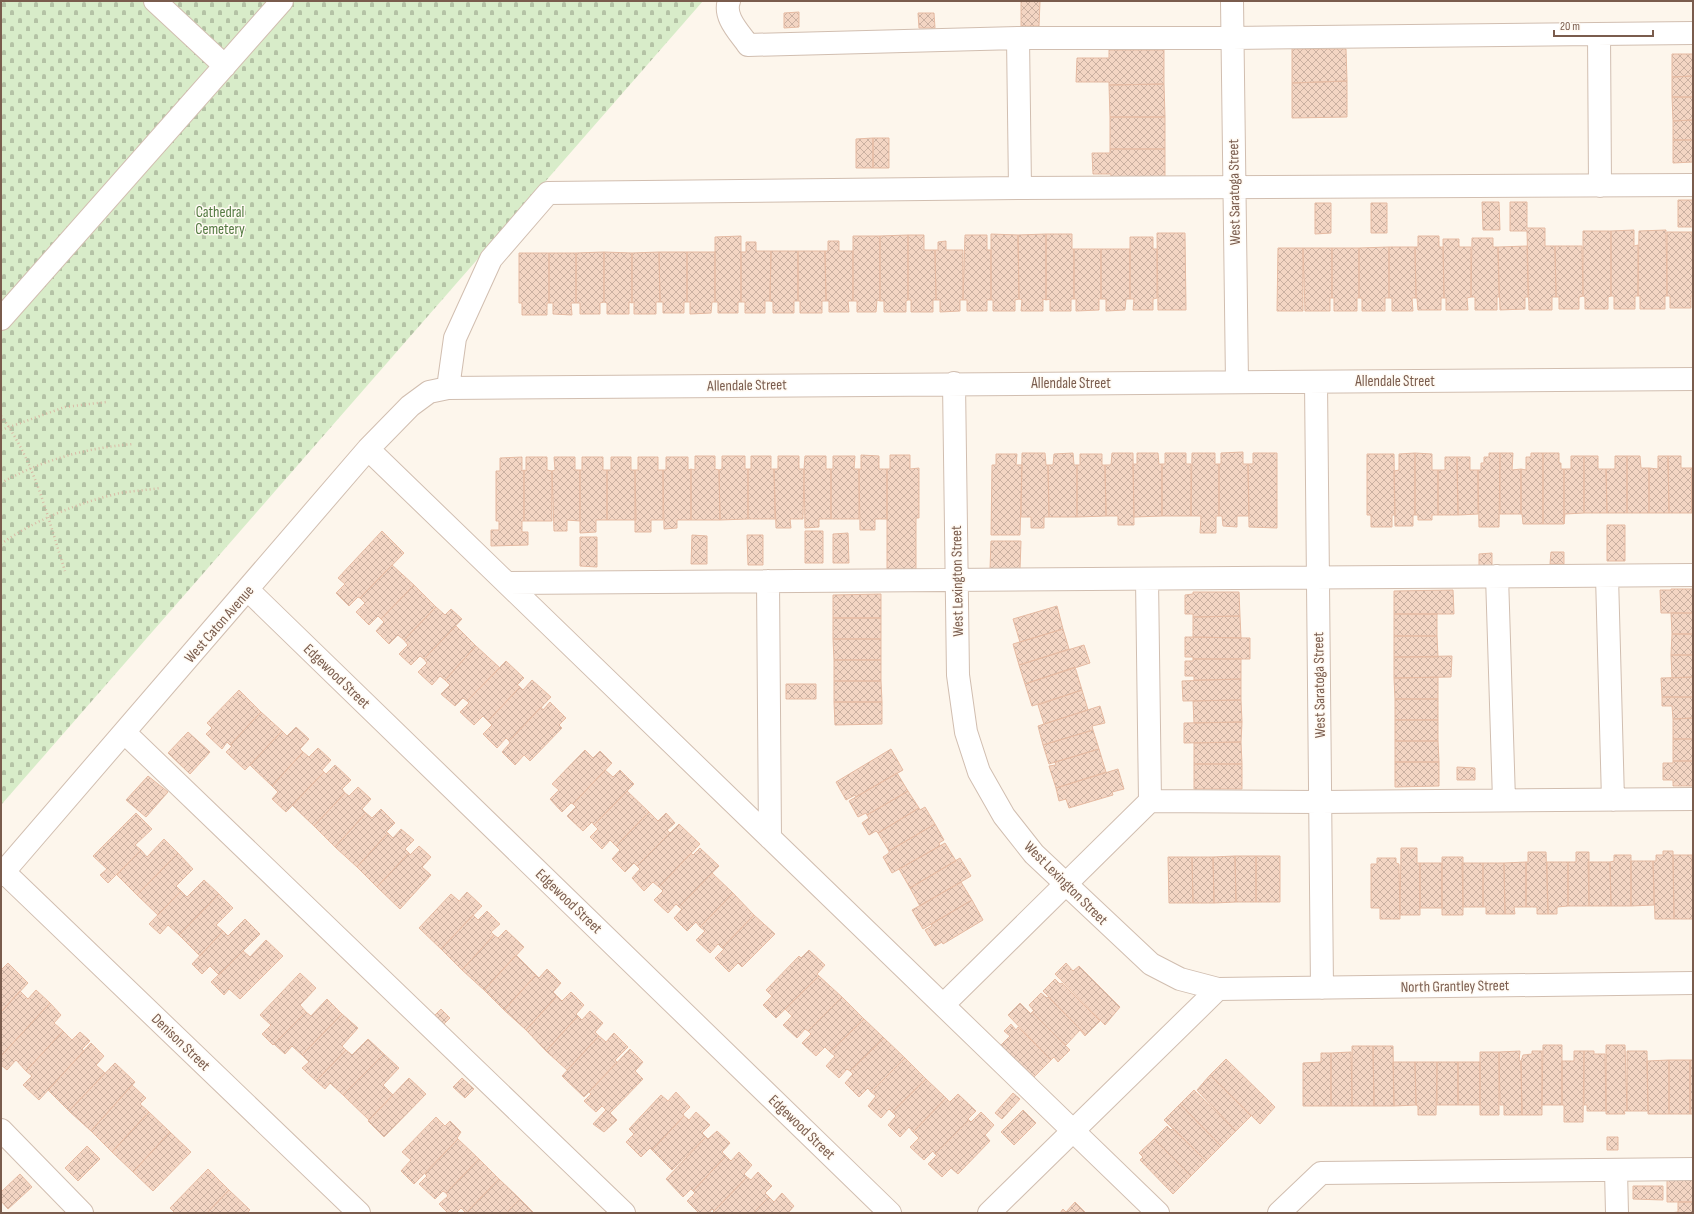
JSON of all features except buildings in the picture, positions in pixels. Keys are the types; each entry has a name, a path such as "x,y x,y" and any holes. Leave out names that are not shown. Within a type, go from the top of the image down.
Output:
{"street":[{"path":"155,1 225,66"},
{"path":"1,319 282,1"},
{"path":"729,1 727,6 729,16 748,45 1018,38 1232,38 1693,33"},
{"name":"West Saratoga Street","path":"1232,1 1238,382"},
{"path":"1599,34 1600,186"},
{"path":"1018,38 1020,188"},
{"path":"448,388 455,338 490,259 548,193 1020,188 1693,185"},
{"name":"Allendale Street","path":"448,388 954,383 1693,379"},
{"name":"West Saratoga Street","path":"1316,382 1322,988"},
{"name":"West Lexington Street","path":"954,383 958,675 966,732 979,772 1004,816 1034,854 1151,964 1180,979 1218,989"},
{"name":"West Caton Avenue","path":"3,874 368,449 410,406 429,392 448,388"},
{"path":"368,449 1158,1213"},
{"path":"507,583 1693,575"},
{"path":"1497,576 1504,800"},
{"path":"1607,576 1613,800"},
{"path":"1147,578 1150,801"},
{"path":"768,581 770,838"},
{"name":"Edgewood Street","path":"248,590 890,1213"},
{"path":"125,733 624,1213"},
{"path":"943,1005 1150,801 1321,802 1693,799"},
{"name":"Denison Street","path":"3,874 359,1213"},
{"name":"North Grantley Street","path":"1218,989 1693,983"},
{"path":"989,1213 1218,989"},
{"path":"1,1130 82,1213"},
{"path":"1280,1213 1321,1173 1693,1169"},
{"path":"1616,1170 1617,1213"}],"path":[{"path":"1,430 66,408 106,402"},
{"path":"1,416 9,427 30,468 65,571"},
{"path":"1,483 30,468 76,453 105,446 133,444"},
{"path":"1,544 47,518 120,494 160,488"}],"green space":[{"name":"Cathedral Cemetery","path":"1,1 703,1 1,805"}]}
